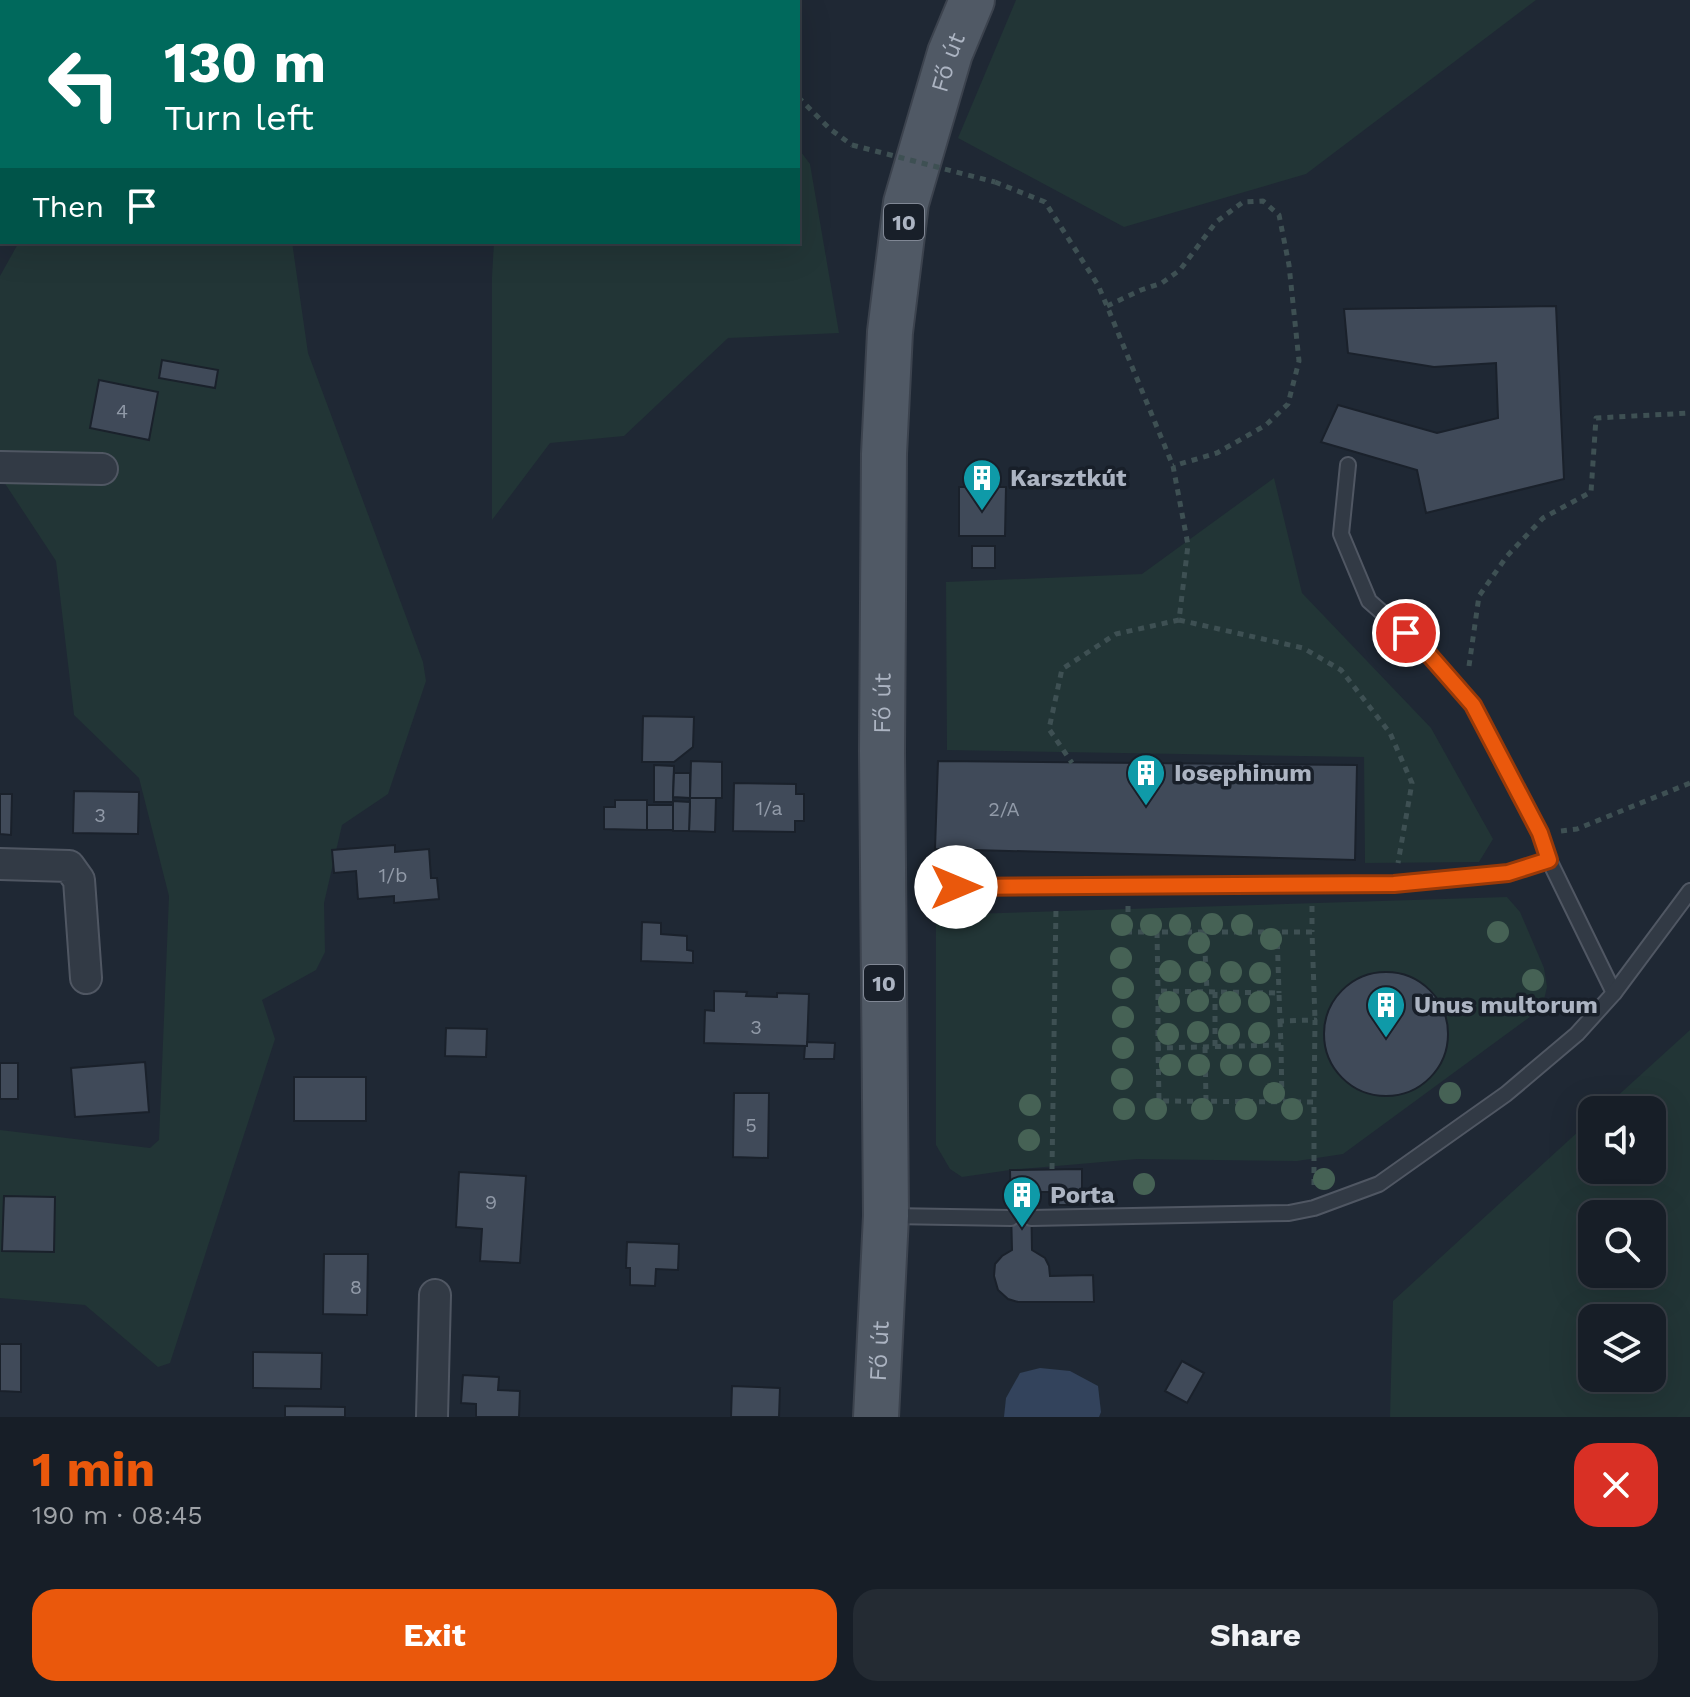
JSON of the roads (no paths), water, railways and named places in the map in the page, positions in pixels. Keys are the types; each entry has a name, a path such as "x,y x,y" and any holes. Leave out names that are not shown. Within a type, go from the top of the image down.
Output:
{"main road":[{"name":"Fő út","path":"876,1417 886,1216 882,751 884,454 890,332 906,203 950,53 972,0"}],"street":[{"path":"0,467 102,469"},
{"path":"0,864 69,866 79,880 86,978"},
{"path":"432,1417 435,1295"}],"lane":[{"path":"1348,465 1341,534 1369,601 1424,649 1473,705 1540,833 1549,860 1614,993"},
{"path":"956,887 1394,884 1508,873 1549,860"},
{"path":"1031,1218 1289,1213 1314,1208 1379,1184 1506,1094 1577,1034 1614,993 1690,891"},
{"path":"886,1216 1011,1218"}],"water":[{"path":"1040,1368 1070,1371 1098,1386 1099,1417 1004,1417 1006,1398 1020,1373"}],"place":[{"name":"Karsztkút","path":"982,512"},
{"name":"Iosephinum","path":"1146,807"},
{"name":"Unus multorum","path":"1386,1039"},
{"name":"Porta","path":"1022,1229"}]}
